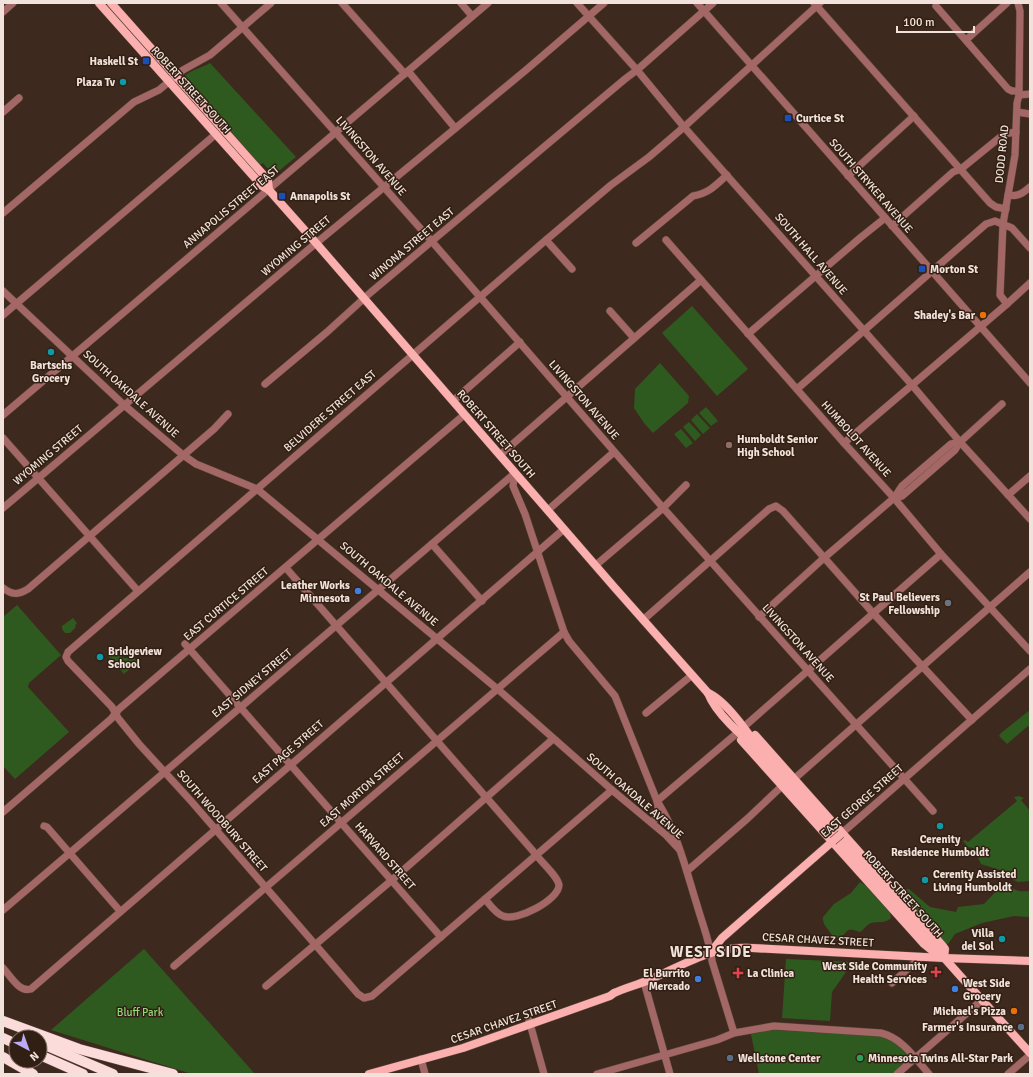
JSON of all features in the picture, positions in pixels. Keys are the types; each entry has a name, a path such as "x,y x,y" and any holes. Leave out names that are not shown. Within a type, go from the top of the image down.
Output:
{"highway":[{"path":"3,1021 79,1049 173,1074"},
{"path":"48,1046 113,1074"},
{"path":"3,1057 33,1074"},
{"path":"48,1059 83,1074"}],"main road":[{"name":"ROBERT STREET SOUTH","path":"99,3 262,186 269,190 316,243 464,415 708,692 713,703 732,720 747,740 759,750 1030,1054"},
{"name":"ROBERT STREET SOUTH","path":"111,3 268,180 269,190"},
{"path":"732,720 746,725 942,945 945,949 944,958 927,947 782,786 736,734 732,720"},
{"name":"EAST GEORGE STREET","path":"711,952 730,930 842,834"},
{"path":"730,930 728,939 739,948"},
{"name":"CESAR CHAVEZ STREET","path":"369,1074 463,1048 530,1022 610,996 711,952 739,948 1030,961"}],"street":[{"path":"3,12 13,3"},
{"name":"LIVINGSTON AVENUE","path":"221,3 432,241 663,508 932,811"},
{"path":"3,213 134,102 157,91 186,68 210,55 271,3"},
{"path":"342,3 406,72 455,128"},
{"path":"461,3 472,16"},
{"name":"ANNAPOLIS STREET EAST","path":"3,415 488,3"},
{"name":"SOUTH HALL AVENUE","path":"577,3 960,442 1030,519"},
{"name":"WYOMING STREET","path":"3,508 316,243 604,3"},
{"name":"SOUTH STRYKER AVENUE","path":"697,3 1029,381"},
{"name":"WINONA STREET EAST","path":"265,384 328,332 363,299 637,70 713,3"},
{"path":"966,40 1007,3"},
{"name":"DODD ROAD","path":"1007,304 1000,295 1003,224 1015,154 1019,93 1020,11 1018,3"},
{"path":"817,4 990,203 996,207 1006,209"},
{"name":"BELVIDERE STREET EAST","path":"66,657 68,652 138,591 546,240 611,185 649,157 684,127 752,66 817,4"},
{"path":"936,6 1008,89 1019,93 1030,94"},
{"path":"3,112 19,98"},
{"path":"1017,112 1030,114"},
{"path":"848,176 914,116"},
{"path":"892,226 953,172 961,169 1004,134 1016,132"},
{"path":"3,315 216,134"},
{"path":"636,243 693,196 709,191 727,175"},
{"path":"1008,195 1015,196 1022,194 1030,187"},
{"path":"748,334 885,218"},
{"path":"797,389 933,272 986,224 995,222 1012,228 1030,248"},
{"path":"546,240 572,268"},
{"name":"HUMBOLDT AVENUE","path":"666,240 844,444 894,498 941,554 1030,651"},
{"path":"500,455 701,280"},
{"path":"844,444 1030,283"},
{"name":"SOUTH OAKDALE AVENUE","path":"3,291 124,405 182,455 196,464 257,489 498,688 612,790 669,837 679,849"},
{"path":"610,311 634,338"},
{"path":"453,402 520,342"},
{"path":"759,617 825,557 894,498 902,496 955,450 960,442 1002,404"},
{"path":"3,588 13,594 20,594 28,589 214,429 228,414"},
{"name":"EAST CURTICE STREET","path":"3,812 111,719 188,646 286,568 464,415"},
{"path":"3,438 138,591"},
{"path":"548,510 614,452"},
{"path":"515,473 512,486 519,497 564,632 569,641 615,696 657,801 674,832 734,1033"},
{"name":"EAST SIDNEY STREET","path":"3,910 515,473"},
{"path":"1008,495 1030,476"},
{"path":"596,565 663,508 686,485"},
{"path":"519,497 522,490 527,486"},
{"path":"644,620 769,509 776,506 783,511 873,613 972,720"},
{"name":"EAST PAGE STREET","path":"3,968 21,988 25,990 31,989 564,529"},
{"path":"432,544 482,601"},
{"path":"746,725 941,554"},
{"path":"286,568 558,882 558,889 554,896 528,913 508,917 499,914 485,899"},
{"path":"794,779 1030,572"},
{"name":"EAST MORTON STREET","path":"174,966 564,632"},
{"name":"HARVARD STREET","path":"188,646 441,937"},
{"name":"SOUTH WOODBURY STREET","path":"66,657 358,994 364,998 372,996 441,937"},
{"name":"EAST GEORGE STREET","path":"842,834 1030,669"},
{"path":"646,713 692,675"},
{"path":"657,801 736,734"},
{"path":"266,986 392,880 554,739"},
{"path":"687,872 782,786"},
{"path":"441,937 612,790"},
{"path":"652,823 658,813 657,801"},
{"path":"44,826 47,827 120,911"},
{"path":"892,983 921,957"},
{"path":"644,982 670,1074"},
{"path":"897,1074 982,1000"},
{"path":"530,1022 544,1074"},
{"path":"597,1074 665,1055 734,1033 774,1026 881,1033 894,1038 916,1058 929,1074"},
{"path":"1008,1074 1030,1054"},
{"path":"421,1059 425,1074"}],"green space":[{"path":"210,63 296,157 275,174 271,175 266,171 268,169 263,163 260,165 184,77"},
{"path":"692,306 748,369 717,396 662,333"},
{"path":"660,363 689,396 688,403 653,433 634,408 635,389"},
{"path":"706,407 718,421 711,426 699,413"},
{"path":"697,414 710,428 703,434 691,420"},
{"path":"689,422 701,435 695,441 683,427"},
{"path":"681,429 693,443 686,448 674,434"},
{"path":"17,605 61,655 29,683 28,687 69,732 15,779 3,766 3,617"},
{"path":"73,618 77,623 75,626 76,627 70,633 65,633 62,626"},
{"path":"115,649 123,658 129,658 132,656 138,662 124,674 108,656"},
{"path":"1030,710 1030,728 1028,726 1007,744 999,736 1001,733"},
{"path":"1019,796 1024,798 1021,800 1030,811 1030,881 1018,882 1012,879 1016,876 1007,872 1004,876 1001,875 1003,871 981,864 973,848 968,847 963,841 965,840 968,842 1017,801 1014,797"},
{"path":"1006,881 1016,890 1030,891 1030,917 1014,916 982,923 955,934 948,944 945,943 901,894 904,889 909,889 930,907 956,912 958,907 984,904"},
{"path":"860,882 868,887 890,912 891,918 884,922 871,923 860,932 849,930 844,935 837,938 832,935 824,924 823,917 834,904 851,893"},
{"name":"Bluff Park","path":"144,949 255,1074 192,1074 51,1030"},
{"path":"786,959 853,962 832,992 830,1021 782,1018"},
{"path":"775,1030 878,1036 897,1044 910,1059 893,1074 759,1074 751,1034"}],"place":[{"name":"Haskell St","path":"146,61"},
{"name":"Plaza Tv","path":"123,82"},
{"name":"Curtice St","path":"788,118"},
{"name":"Annapolis St","path":"282,196"},
{"name":"Morton St","path":"922,269"},
{"name":"Shadey's Bar","path":"983,315"},
{"name":"Bartschs Grocery","path":"51,352"},
{"name":"Humboldt Senior High School","path":"729,445"},
{"name":"Leather Works Minnesota","path":"358,591"},
{"name":"St Paul Believers Fellowship","path":"948,603"},
{"name":"Bridgeview School","path":"100,657"},
{"name":"Cerenity Residence Humboldt","path":"940,826"},
{"name":"Cerenity Assisted Living Humboldt","path":"925,880"},
{"name":"Villa del Sol","path":"1002,939"},
{"name":"West Side Community Health Services","path":"936,972"},
{"name":"La Clinica","path":"738,973"},
{"name":"El Burrito Mercado","path":"698,979"},
{"name":"West Side Grocery","path":"955,989"},
{"name":"Michael's Pizza","path":"1014,1011"},
{"name":"Farmer's Insurance","path":"1021,1027"},
{"name":"Wellstone Center","path":"730,1058"},
{"name":"Minnesota Twins All-Star Park","path":"860,1058"}],"district":[{"name":"WEST SIDE","path":"711,952"}]}
